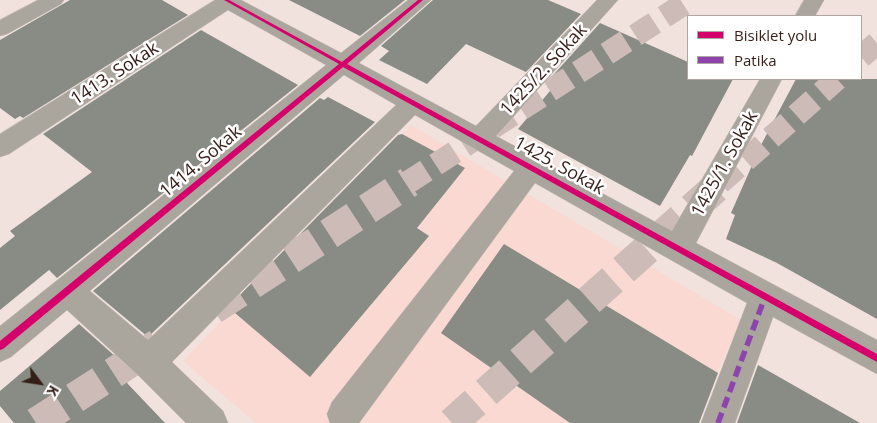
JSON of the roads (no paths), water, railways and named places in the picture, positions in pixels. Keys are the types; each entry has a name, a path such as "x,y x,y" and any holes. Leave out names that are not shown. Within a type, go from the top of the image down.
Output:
{"street":[{"path":"0,29 54,0"},
{"name":"1425. Sokak","path":"228,0 877,358"},
{"name":"1413. Sokak","path":"0,147 228,0"},
{"name":"1414. Sokak","path":"0,346 421,0"},
{"name":"1425/2. Sokak","path":"479,139 608,0"},
{"path":"806,15 814,0"},
{"name":"1425/1. Sokak","path":"678,248 770,80"},
{"path":"149,362 413,103"},
{"path":"344,414 531,168"},
{"path":"68,292 149,362 211,423"},
{"path":"718,423 765,296"}],"tunnel":[{"path":"407,183 690,0"},
{"path":"862,56 877,43"},
{"path":"720,183 836,80"},
{"path":"213,309 409,182"},
{"path":"452,423 722,182"},
{"path":"36,423 158,344"}]}
